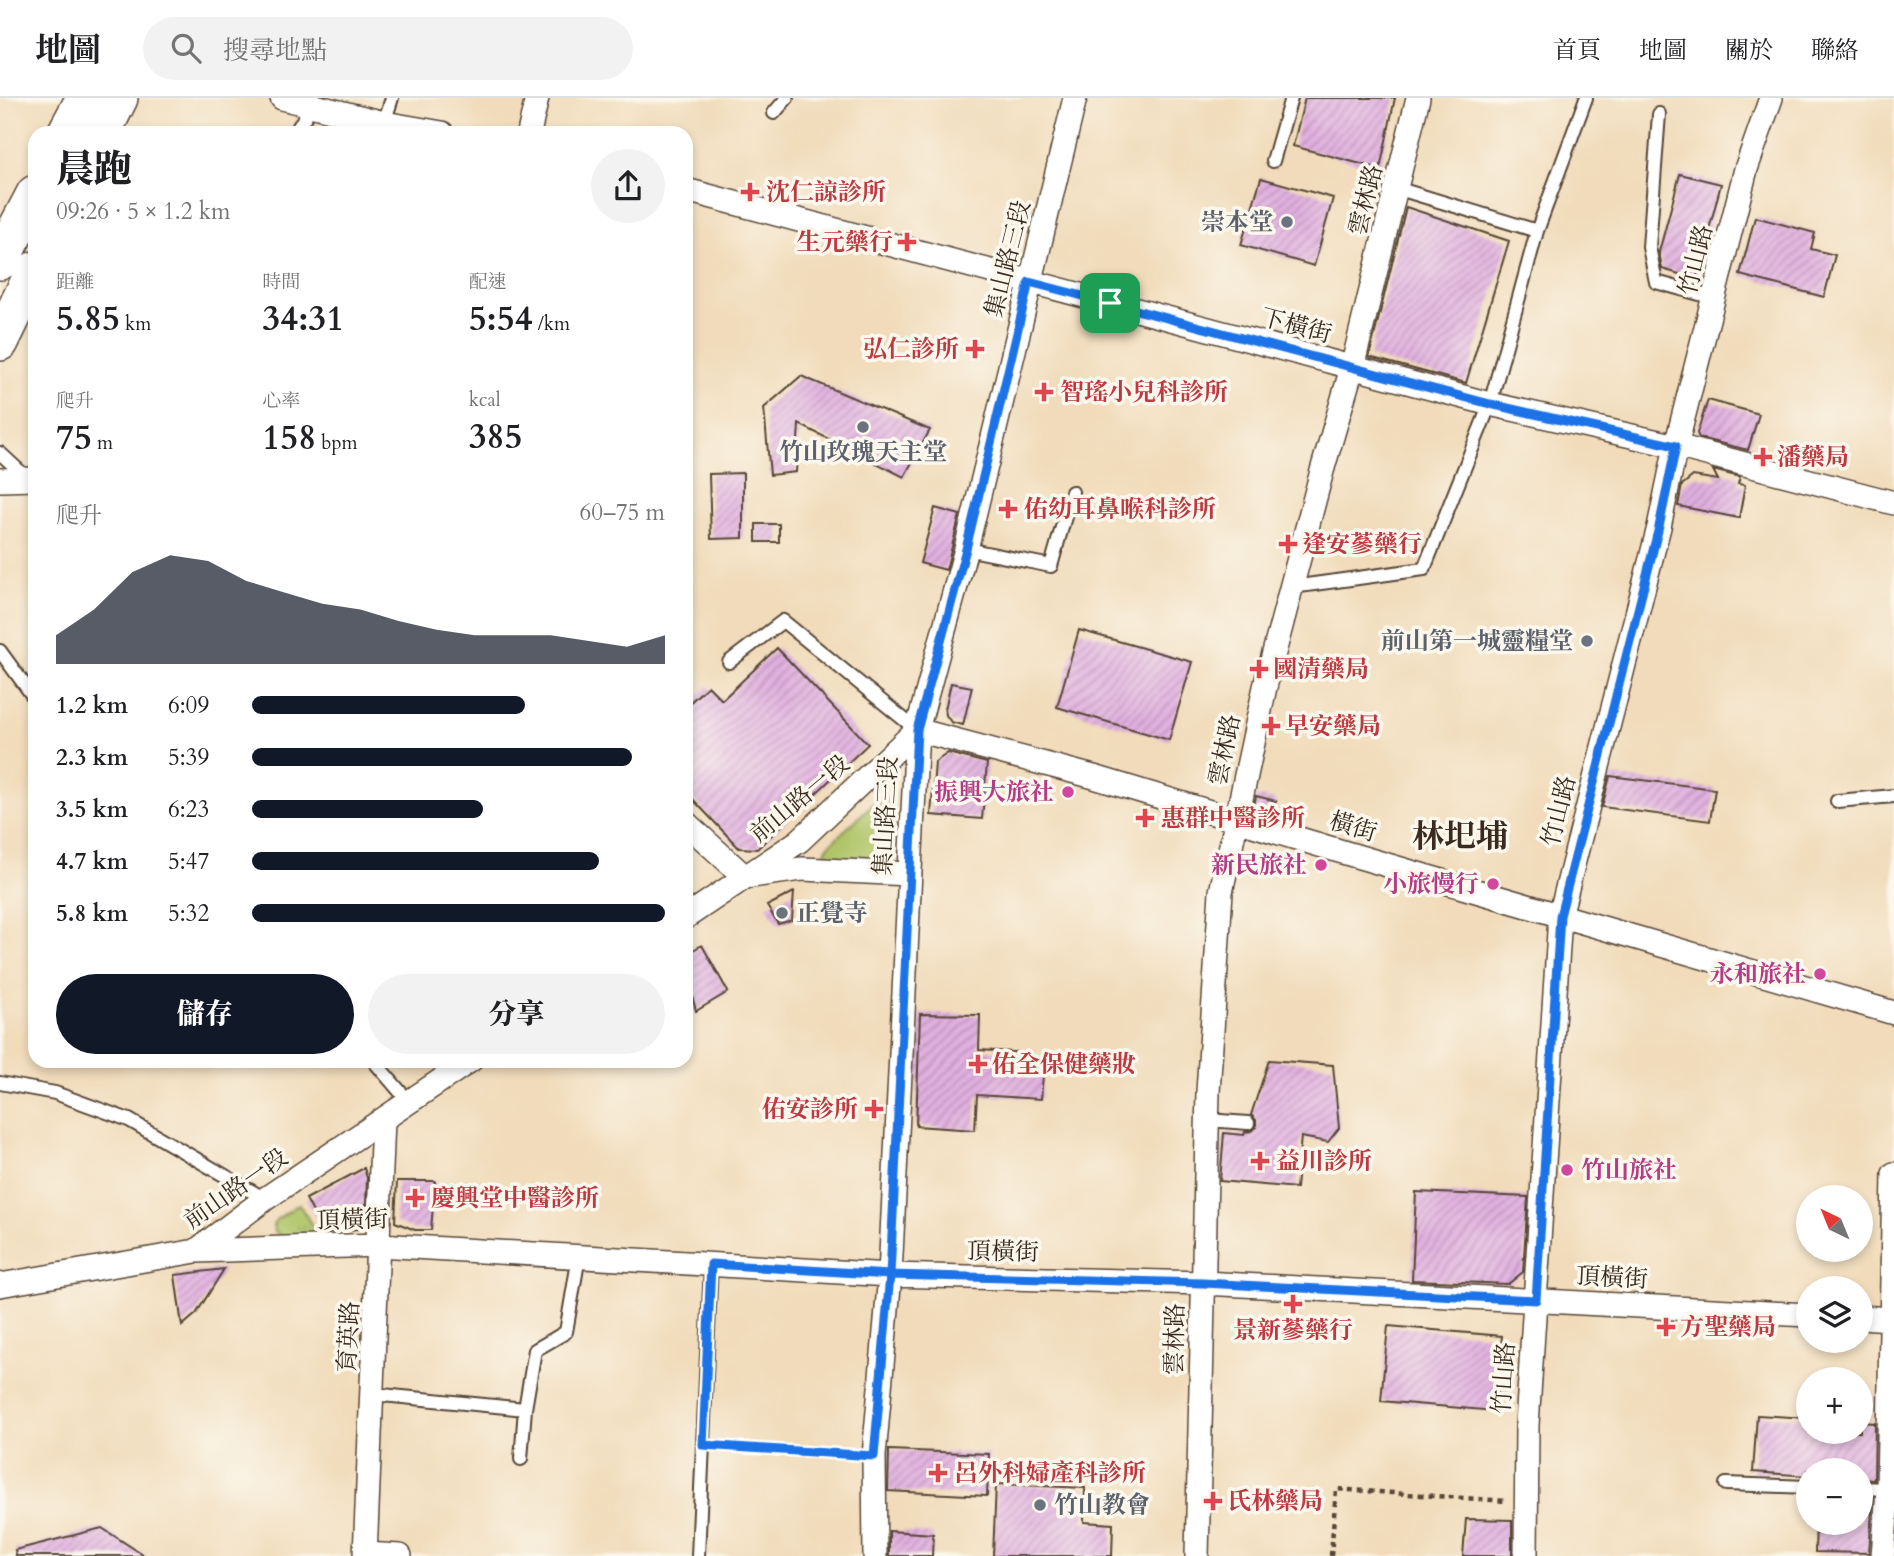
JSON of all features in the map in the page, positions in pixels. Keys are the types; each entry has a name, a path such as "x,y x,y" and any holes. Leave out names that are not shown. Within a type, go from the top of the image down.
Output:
{"main road":[{"path":"70,126 85,98"},
{"path":"105,126 119,98"},
{"path":"0,261 28,207"},
{"path":"0,342 28,284"}],"street":[{"path":"282,98 311,107 401,126"},
{"path":"531,126 537,98"},
{"name":"集山路三段","path":"874,1556 874,1456 890,1275 917,730 966,549 1075,98"},
{"name":"雲林路","path":"1197,1556 1207,1119 1221,892 1265,687 1352,368 1418,98"},
{"name":"竹山路","path":"1526,1556 1527,1425 1560,916 1656,540 1676,446 1746,169 1771,98"},
{"name":"下橫街","path":"693,192 1490,404 1676,446 1894,503"},
{"path":"0,480 28,479"},
{"name":"橫街","path":"917,730 1094,777 1894,1013"},
{"name":"前山路一段","path":"693,911 799,841 917,730"},
{"path":"693,829 745,877"},
{"name":"前山路一段","path":"745,877 802,869 909,874"},
{"name":"前山路一段","path":"0,1285 196,1251 265,1199 459,1068"},
{"name":"育英路","path":"365,1555 383,1120"},
{"path":"1883,1556 1892,1384 1894,1174"},
{"name":"頂橫街","path":"196,1251 379,1245 890,1275 1203,1283 1796,1314"},
{"path":"1873,1318 1891,1319"},
{"path":"365,1555 400,1556"}],"lane":[{"path":"384,123 391,98"},
{"path":"774,113 787,98"},
{"path":"1273,161 1290,98"},
{"path":"1292,587 1424,569 1490,404 1537,231 1586,98"},
{"path":"299,126 311,107"},
{"path":"1659,114 1649,247 1656,282 1714,298"},
{"path":"1396,188 1537,231"},
{"path":"0,453 28,476"},
{"path":"966,549 1051,566 1072,492"},
{"path":"729,662 783,621 917,730"},
{"path":"0,651 28,689"},
{"path":"1837,801 1894,796"},
{"path":"380,1068 409,1102"},
{"path":"0,1083 55,1093 129,1120 265,1199"},
{"path":"1207,1119 1248,1123"},
{"path":"521,1459 525,1409 535,1350 566,1332 579,1256"},
{"path":"698,1556 711,1264"},
{"path":"372,1394 525,1409"},
{"path":"1726,1484 1796,1486"},
{"path":"1873,1488 1888,1489"}],"path":[{"path":"703,1445 874,1456"},
{"path":"1331,1556 1336,1489 1525,1503"}],"green space":[{"path":"884,797 891,803 894,837 883,858 869,863 858,863 829,858 825,853 827,847 877,800"},
{"path":"299,1204 319,1237 281,1237 274,1230 276,1220"}],"building":[{"path":"1305,98 1395,98 1380,169 1293,146"},
{"path":"1680,174 1721,184 1696,279 1662,269 1659,252"},
{"name":"崇本堂","path":"1261,178 1333,198 1314,266 1241,245"},
{"path":"1406,207 1509,241 1466,383 1369,357"},
{"path":"1755,217 1815,233 1811,249 1835,255 1824,297 1740,275"},
{"name":"竹山玫瑰天主堂","path":"801,376 930,430 904,477 799,424 796,472 770,475 764,408"},
{"path":"1708,400 1759,414 1748,450 1699,438 1697,433"},
{"path":"1713,470 1740,477 1738,484 1745,485 1739,518 1678,506 1682,485 1693,476 1718,480"},
{"path":"743,473 743,538 711,539 709,474"},
{"path":"935,508 960,515 946,570 920,563"},
{"path":"756,524 779,524 779,542 756,542"},
{"path":"1079,630 1192,662 1169,740 1057,707"},
{"path":"777,648 868,744 757,849 739,848 693,799 693,700 708,686 722,700"},
{"path":"951,683 972,687 963,725 951,722 946,715"},
{"path":"948,753 987,763 982,819 931,815 935,762"},
{"path":"1610,776 1715,789 1710,821 1602,807"},
{"path":"1256,796 1276,801 1272,816 1253,810"},
{"name":"正覺寺","path":"794,892 792,920 778,924 767,906"},
{"path":"702,945 728,992 696,1011 693,999 693,950"},
{"path":"920,1014 980,1015 979,1050 1031,1053 1043,1075 1041,1099 977,1095 975,1130 916,1126"},
{"path":"1269,1060 1333,1065 1339,1128 1328,1142 1301,1137 1296,1188 1220,1181 1224,1133 1244,1135 1256,1127 1256,1120 1251,1115"},
{"path":"364,1168 367,1178 365,1228 324,1233 306,1199"},
{"name":"慶興堂中醫診所","path":"397,1181 435,1181 431,1230 415,1230 395,1222"},
{"path":"1416,1192 1528,1197 1523,1272 1508,1284 1412,1280"},
{"path":"224,1269 196,1314 182,1326 175,1275"},
{"path":"1388,1326 1502,1336 1495,1411 1381,1401"},
{"path":"1757,1415 1796,1417 1796,1444 1873,1444 1875,1423 1874,1480 1873,1458 1796,1458 1796,1475 1753,1472"},
{"name":"呂外科婦產科診所","path":"889,1450 989,1454 987,1496 888,1491"},
{"name":"竹山教會","path":"996,1484 1085,1488 1084,1522 1113,1524 1112,1556 993,1556"},
{"path":"1466,1519 1512,1520 1512,1556 1463,1556"},
{"path":"102,1528 145,1556 16,1556 15,1550"},
{"path":"889,1531 933,1534 932,1556 889,1556"},
{"path":"1816,1535 1870,1535 1869,1553 1815,1552"}],"place":[{"name":"沈仁諒診所","path":"750,192"},
{"name":"崇本堂","path":"1287,222"},
{"name":"生元藥行","path":"907,242"},
{"name":"弘仁診所","path":"975,349"},
{"name":"智瑤小兒科診所","path":"1044,392"},
{"name":"竹山玫瑰天主堂","path":"863,427"},
{"name":"潘藥局","path":"1763,457"},
{"name":"佑幼耳鼻喉科診所","path":"1008,509"},
{"name":"逢安蔘藥行","path":"1288,544"},
{"name":"前山第一城靈糧堂","path":"1587,641"},
{"name":"國清藥局","path":"1259,669"},
{"name":"早安藥局","path":"1271,726"},
{"name":"振興大旅社","path":"1068,792"},
{"name":"惠群中醫診所","path":"1145,818"},
{"name":"新民旅社","path":"1321,865"},
{"name":"小旅慢行","path":"1493,884"},
{"name":"正覺寺","path":"782,913"},
{"name":"永和旅社","path":"1820,974"},
{"name":"佑全保健藥妝","path":"978,1064"},
{"name":"佑安診所","path":"874,1109"},
{"name":"益川診所","path":"1260,1161"},
{"name":"竹山旅社","path":"1567,1170"},
{"name":"慶興堂中醫診所","path":"415,1198"},
{"name":"景新蔘藥行","path":"1293,1304"},
{"name":"方聖藥局","path":"1666,1327"},
{"name":"呂外科婦產科診所","path":"938,1473"},
{"name":"氏林藥局","path":"1213,1501"},
{"name":"竹山教會","path":"1040,1505"}],"district":[{"name":"林圯埔","path":"1460,837"}],"route":[{"path":"1110,303 1029,282 966,549 917,730 890,1275 711,1264 703,1445 874,1456 890,1275 1203,1283 1536,1300 1560,916 1659,527 1676,446 1490,404 1110,303"}]}
